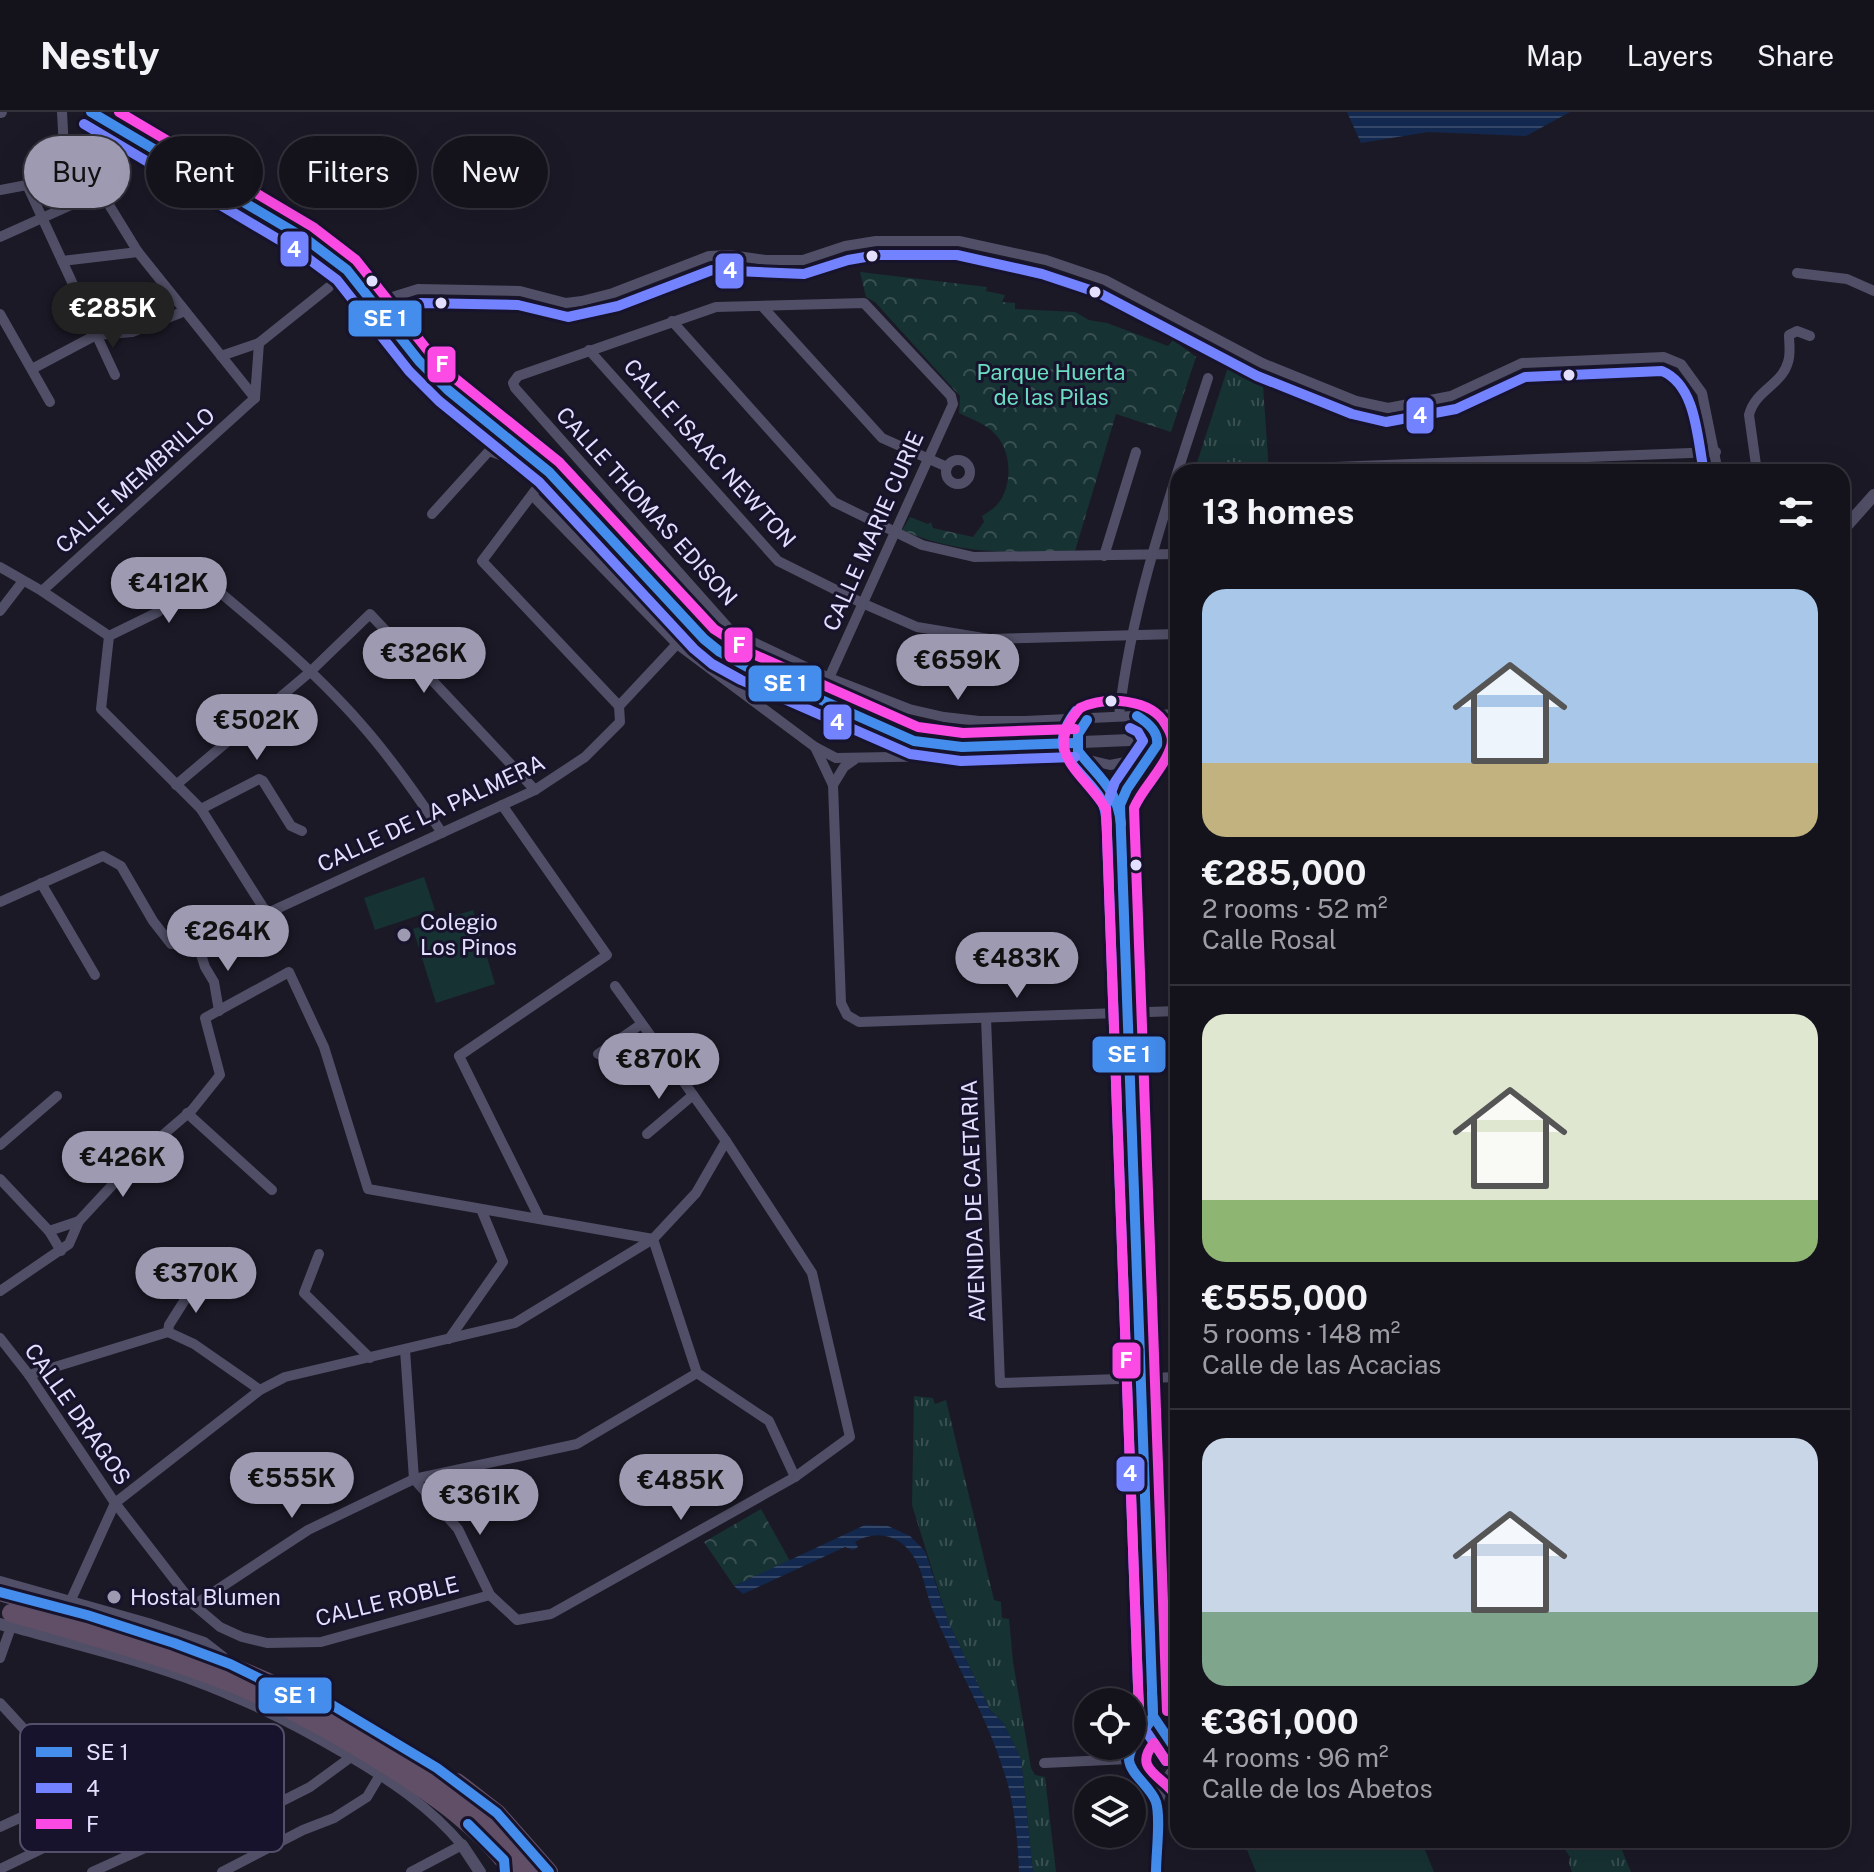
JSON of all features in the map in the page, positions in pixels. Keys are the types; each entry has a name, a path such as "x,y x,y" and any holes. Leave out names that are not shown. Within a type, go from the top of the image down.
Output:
{"highway":[{"path":"0,1592 73,1608 172,1643 230,1665 316,1705 428,1775 458,1798 495,1832 529,1872"},
{"path":"4,1614 59,1615 73,1608"},
{"path":"4,1614 192,1668 284,1707 353,1744 442,1801 507,1868"},
{"path":"316,1705 332,1705 437,1768 497,1813 549,1872"}],"street":[{"path":"62,112 63,136"},
{"path":"91,112 306,239 347,270 419,361 448,390 549,472 704,639 732,659 914,741 962,747 1158,739 1170,743"},
{"path":"0,190 27,185 115,375"},
{"path":"0,237 66,208"},
{"path":"110,208 138,252 255,398"},
{"path":"373,303 418,289 520,291 566,303 613,293 709,256 803,260 845,246 876,241 959,241 1046,260 1105,280 1262,363 1356,401 1388,408 1451,396 1522,363 1664,357 1681,364 1702,393 1717,464"},
{"path":"62,261 138,252"},
{"path":"1797,273 1847,279 1874,291"},
{"path":"221,356 259,343 329,287"},
{"name":"CALLE MARIE CURIE","path":"762,306 864,303 953,400 829,678"},
{"path":"589,350 716,307 762,306 882,438 947,467"},
{"path":"32,369 96,335 132,332 185,311"},
{"path":"0,314 50,402"},
{"path":"672,321 834,502 894,532 922,545 974,557 1170,554"},
{"path":"1756,464 1749,415 1751,407 1760,394 1778,380 1787,366 1789,335 1797,331 1810,336"},
{"path":"255,398 259,343"},
{"name":"CALLE THOMAS EDISON","path":"589,350 518,376 513,383 515,388 732,632 829,678 909,709 944,717 995,721 1170,714"},
{"name":"CALLE ISAAC NEWTON","path":"589,350 778,561 862,603 917,627 989,639 1170,634"},
{"path":"1180,464 1208,378"},
{"name":"CALLE MEMBRILLO","path":"42,591 255,398"},
{"path":"432,514 489,451 549,472"},
{"path":"1104,556 1136,452"},
{"path":"1540,464 1716,452"},
{"path":"549,472 482,561 619,706"},
{"path":"1850,522 1874,495"},
{"path":"533,496 677,644 815,747 836,758 1051,754 1110,765 1148,758 1170,749"},
{"path":"1119,716 1130,637 1170,496"},
{"path":"0,567 109,636"},
{"path":"109,636 158,612 193,570 310,672 361,724 442,833"},
{"path":"0,611 23,581"},
{"path":"176,785 310,672 370,614 535,790"},
{"path":"109,636 101,709 201,809 266,912"},
{"name":"CALLE DE LA PALMERA","path":"198,945 535,790 585,757 620,722 619,706 677,644"},
{"path":"1137,716 1148,722 1158,739"},
{"path":"1089,719 1077,734 1075,743 1120,805 1153,1716 1170,1741"},
{"path":"1120,805 1158,739"},
{"path":"815,747 833,785 841,1003 843,1010 859,1022 1170,1011"},
{"path":"1132,781 1170,750"},
{"path":"833,785 844,767 855,759"},
{"name":"CALLE DE LA PALMERA","path":"201,809 259,779 291,826 302,831"},
{"path":"502,805 607,955 459,1056 540,1219"},
{"path":"0,902 103,856 121,866 153,921 171,944 198,945 214,982 219,1011"},
{"path":"41,883 95,975"},
{"path":"0,1291 69,1244 79,1221 143,1152 187,1113 220,1075 205,1018 289,972 324,1047 368,1189 653,1239"},
{"path":"405,1350 414,1479 458,1529 490,1595 517,1620 551,1614 795,1477 850,1437 812,1273 726,1141 615,986"},
{"name":"AVENIDA DE CAETARIA","path":"986,1018 1000,1383 1139,1378"},
{"path":"598,1054 640,1025"},
{"path":"647,1134 693,1095"},
{"path":"0,1145 57,1096"},
{"path":"187,1113 272,1190"},
{"path":"115,1503 260,1390 285,1377 515,1323 653,1239 696,1193 726,1141"},
{"path":"0,1179 49,1231 61,1251"},
{"path":"449,1339 503,1262 481,1209"},
{"path":"49,1231 79,1221"},
{"path":"653,1239 697,1373 769,1421 795,1477"},
{"path":"319,1254 304,1293 370,1358"},
{"path":"168,1332 193,1287"},
{"path":"29,1375 168,1332 194,1344 260,1390"},
{"name":"CALLE DRAGOS","path":"0,1338 29,1375 115,1503 73,1608"},
{"path":"194,1605 308,1530 414,1479 577,1444 697,1373"},
{"path":"1139,1378 1170,1377"},
{"name":"CALLE ROBLE","path":"115,1503 194,1605 220,1627 242,1637 267,1643 321,1642 490,1595"},
{"path":"0,1582 73,1608"},
{"path":"0,1658 4,1614 219,1690 280,1718 380,1775 429,1811 462,1845 480,1872"},
{"path":"0,1703 20,1725"},
{"path":"1146,1728 1153,1716"},
{"path":"1146,1737 1156,1734 1168,1738"},
{"path":"284,1800 310,1787 351,1757"},
{"path":"1044,1763 1108,1760"},
{"path":"284,1840 334,1818 367,1797 380,1775"},
{"path":"1156,1872 1157,1804 1162,1787 1170,1776"},
{"path":"1146,1782 1157,1783 1168,1779"},
{"path":"1146,1784 1157,1804"},
{"path":"0,1827 20,1818"},
{"path":"411,1872 462,1845"},
{"path":"0,1869 35,1852"},
{"path":"92,1872 136,1852"},
{"path":"222,1872 261,1852"}],"green space":[{"name":"Parque Huerta de las Pilas","path":"860,272 987,287 986,291 1005,295 1002,302 1015,303 1015,309 1075,312 1089,320 1107,323 1168,346 1173,340 1196,357 1171,432 1116,414 1075,551 987,551 945,544 902,530 910,517 928,524 931,522 933,528 973,537 984,522 982,516 1002,498 1008,479 1008,460 996,435 984,425 959,413 960,396 875,302 866,297"},
{"path":"1228,367 1239,372 1239,376 1263,386 1268,464 1197,464"},
{"path":"779,665 858,701 941,727 972,731 1065,729 1041,740 938,742 897,731 773,676"},
{"path":"424,877 435,910 375,930 364,898"},
{"path":"473,910 495,984 436,1003 413,929"},
{"path":"914,1396 933,1398 935,1404 946,1400 994,1600 1001,1602 1002,1618 1009,1619 1031,1768 1035,1775 1045,1777 1056,1872 1033,1872 1021,1759 1004,1724 990,1710 949,1624 912,1505"},
{"path":"761,1509 790,1561 734,1586 704,1542"},
{"path":"1246,1848 1424,1848 1434,1872 1256,1872"},
{"path":"1564,1848 1621,1848 1631,1872 1572,1872 1570,1857"}],"water":[{"path":"1347,112 1570,112 1526,136 1428,132 1361,143"},
{"path":"865,1525 888,1526 910,1536 925,1551 949,1624 990,1710 1004,1724 1021,1759 1033,1872 1019,1872 1014,1813 995,1747 934,1613 920,1569 905,1546 887,1536 868,1537 855,1542 858,1547 853,1550 845,1547 743,1594 734,1586"}],"transit line":[{"path":"91,112 306,239 347,270 419,361 448,390 549,472 704,639 720,652 914,741 962,747 1075,743"},
{"name":"F","path":"119,112 313,227 356,260 429,352 457,380 559,462 714,629 753,654 918,727 963,733 1075,729"},
{"name":"4","path":"84,124 298,251 337,280 409,371 439,401 539,482 694,649 712,664 741,680 910,754 961,761 1075,757"},
{"name":"4","path":"377,316 420,303 518,305 568,317 618,306 712,270 804,274 848,260 877,255 957,255 1042,274 1099,293 1257,376 1352,414 1386,422 1456,409 1525,377 1662,371 1674,378 1689,401 1703,464"},
{"name":"F","path":"1138,1688 1106,809 1070,762 1064,738 1080,708 1115,701 1150,709 1170,732"},
{"name":"4","path":"1076,711 1067,725 1063,748 1101,799 1107,826"},
{"path":"1137,716 1152,728 1157,740 1157,745 1127,789 1120,805 1153,1716 1132,1749 1129,1760 1156,1802 1156,1872"},
{"path":"1087,720 1078,734 1078,751 1111,792 1121,824"},
{"name":"4","path":"1130,728 1138,732 1143,741 1115,782 1106,806 1138,1688"},
{"name":"F","path":"1167,1711 1134,808 1170,749"},
{"path":"0,1592 174,1643 230,1664 293,1695 332,1705 437,1768 497,1813 549,1872"},
{"path":"1152,1693 1153,1716 1170,1741"},
{"name":"4","path":"1146,1731 1166,1761"},
{"name":"F","path":"1166,1761 1154,1743 1148,1752 1148,1767 1170,1789"},
{"path":"468,1824 504,1860 505,1872"}],"place":[{"name":"Colegio Los Pinos","path":"404,935"},
{"name":"Hostal Blumen","path":"114,1597"}]}
